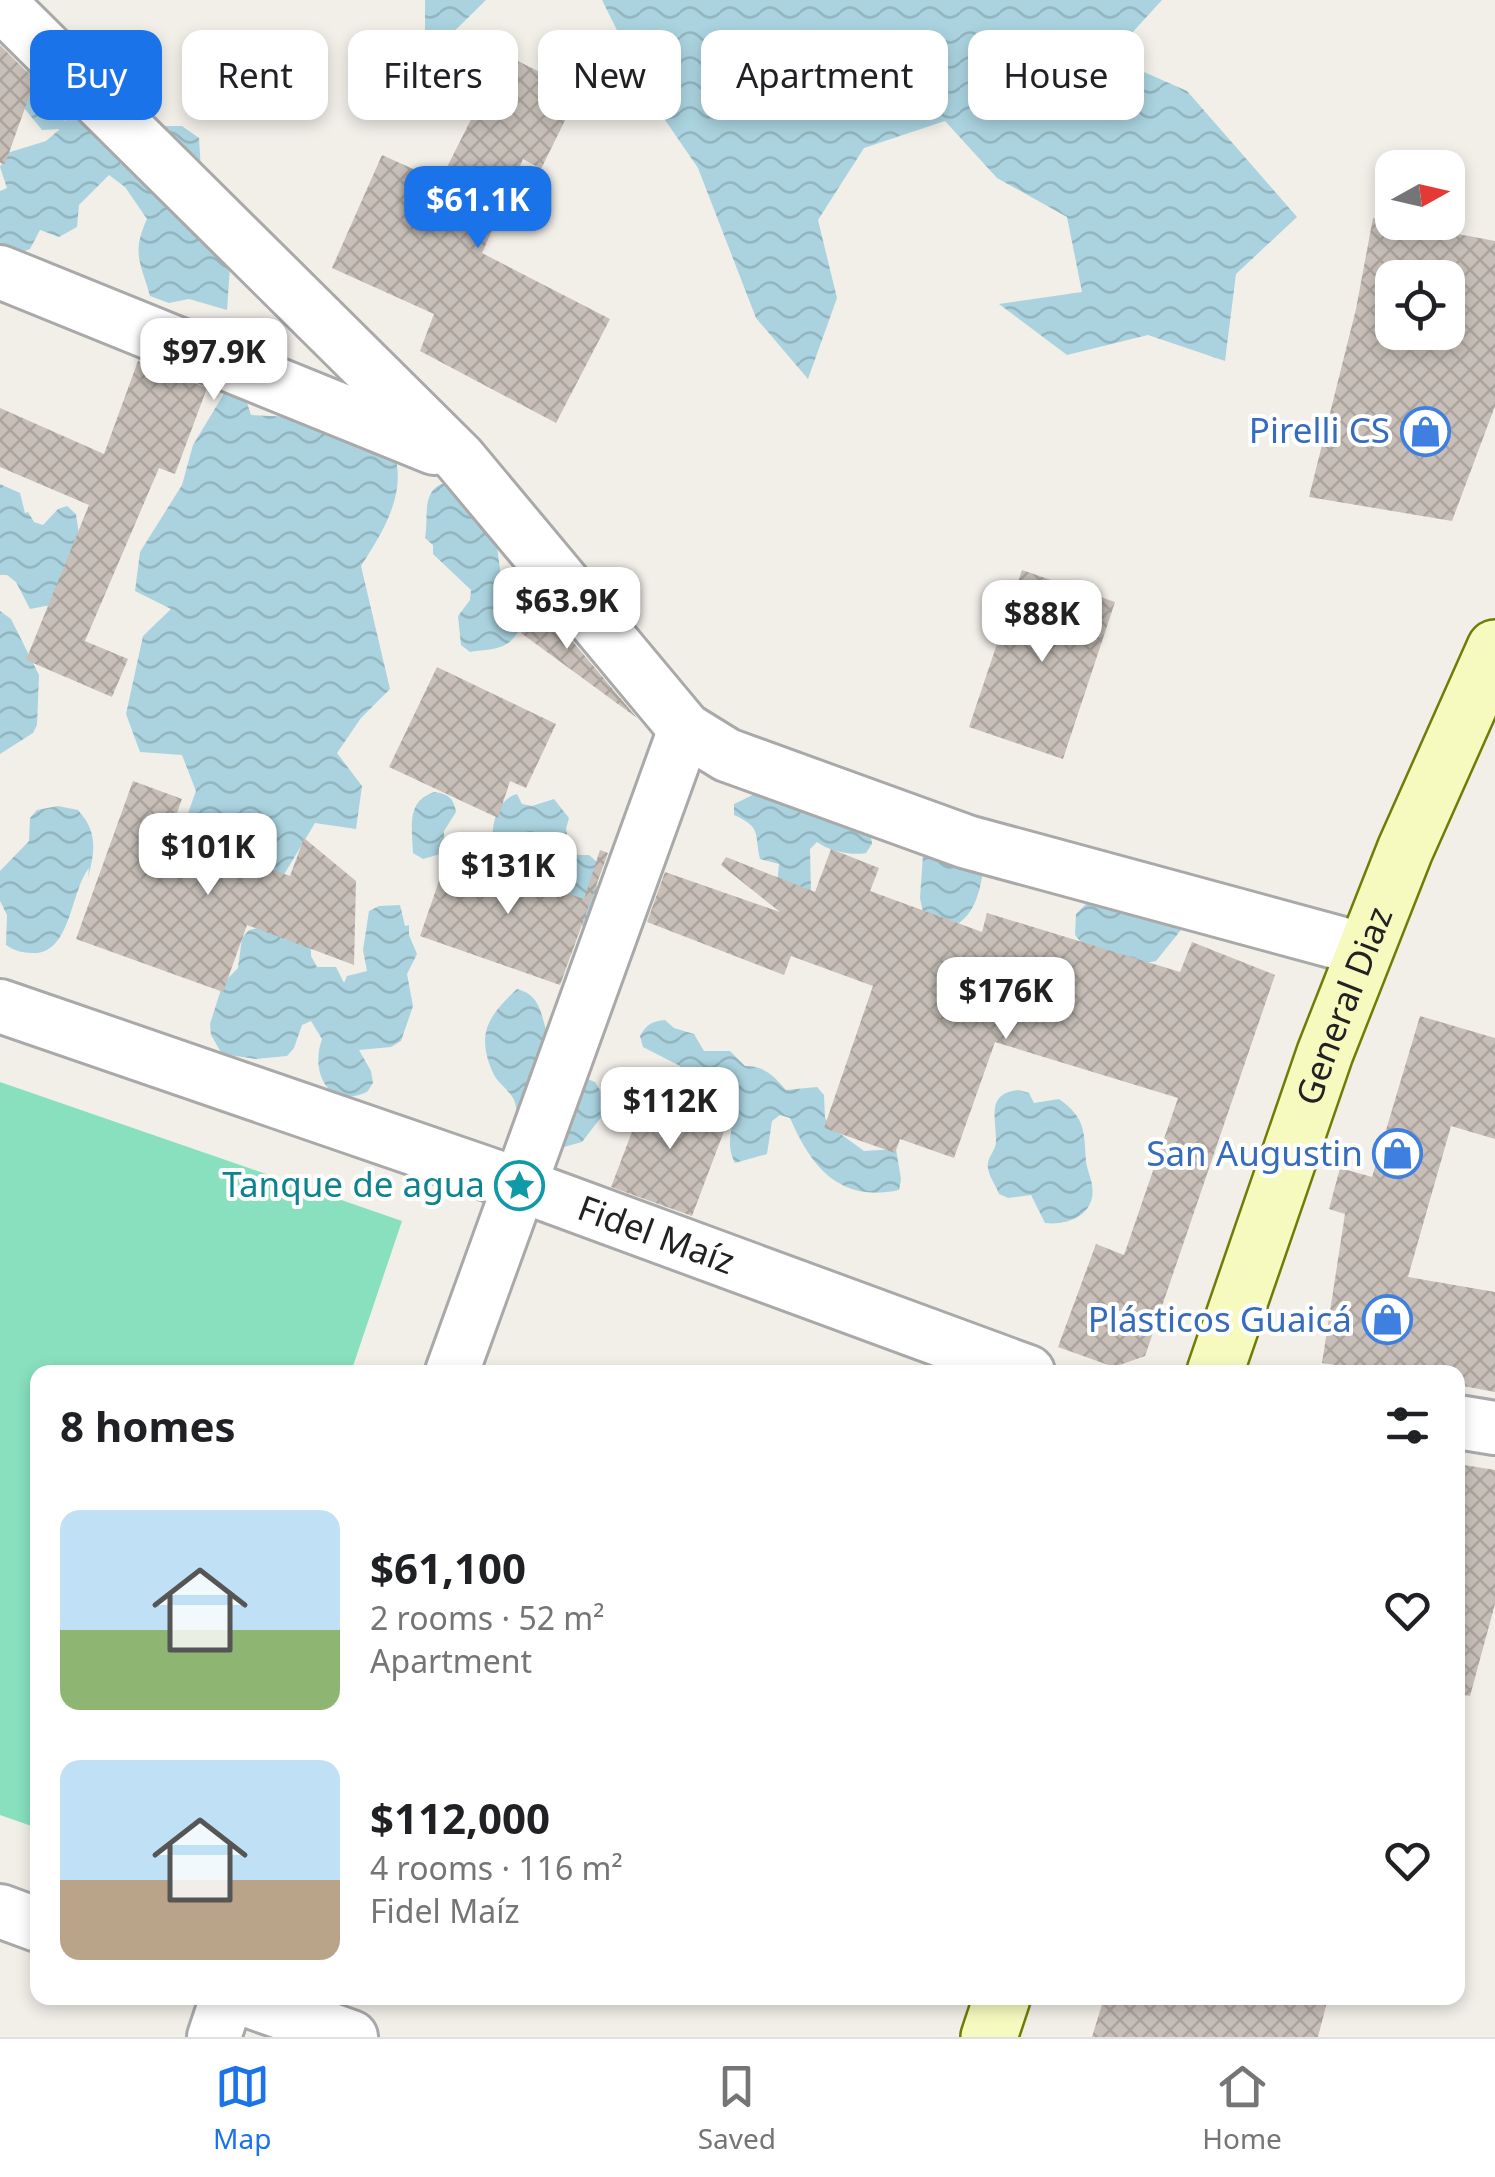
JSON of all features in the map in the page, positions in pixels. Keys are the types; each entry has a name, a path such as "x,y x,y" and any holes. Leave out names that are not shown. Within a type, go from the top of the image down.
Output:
{"main road":[{"name":"General Diaz","path":"1217,1365 1325,1053 1405,850 1495,648"},
{"path":"988,2037 999,2005"}],"street":[{"path":"0,3 459,458 685,729 727,754 967,842 1365,950"},
{"path":"0,272 459,458"},
{"path":"455,1365 685,729"},
{"name":"Fidel Maíz","path":"0,1006 520,1186 1009,1365"},
{"path":"1465,1423 1495,1428"},
{"path":"0,1911 30,1922"},
{"path":"214,2037 225,2005"},
{"path":"260,2005 351,2037"}],"green space":[{"path":"0,1082 402,1221 353,1365 30,1365 30,1826 0,1815"}],"water":[{"path":"425,0 486,0 456,30 425,30"},
{"path":"602,0 1162,0 1135,30 968,30 968,120 1144,120 1144,72 1187,91 1297,217 1236,274 1225,361 1148,335 1067,355 999,304 1082,292 1067,217 997,178 945,121 864,148 818,220 837,298 808,379 756,318 698,168 665,120 681,120 681,30 617,30"},
{"path":"30,69 30,115 16,98 19,75"},
{"path":"34,120 148,120 160,126 182,126 199,138 203,203 230,267 227,310 189,299 169,303 150,296 139,250 147,219 125,187 109,175 79,205 77,227 59,237 40,230 30,249 11,256 0,253 0,191 7,188 0,167 7,153 46,141 60,129 42,130"},
{"path":"237,372 251,415 292,417 331,435 364,415 391,446 398,478 392,509 361,566 390,689 361,718 337,753 362,786 356,829 315,823 271,896 207,862 183,827 196,791 182,755 140,752 126,714 143,636 171,609 135,591 140,552 182,485 193,445"},
{"path":"0,484 20,493 25,513 34,522 43,525 58,509 67,506 76,514 79,535 51,605 30,609 16,582 0,575"},
{"path":"441,484 462,484 498,519 501,580 530,591 520,629 501,647 470,652 461,645 458,616 470,600 471,590 433,554 433,545 425,538 428,500"},
{"path":"0,611 11,619 39,675 37,725 33,733 0,754"},
{"path":"761,791 866,804 872,844 866,853 854,854 817,842 810,849 811,891 777,885 779,864 760,859 753,828 734,815 734,804"},
{"path":"435,792 450,798 456,812 444,831 444,853 423,859 413,853 413,816 419,801"},
{"path":"517,794 522,804 532,806 554,799 569,818 566,829 570,850 589,855 597,862 596,885 602,892 590,930 545,905 537,878 508,871 498,860 493,839 496,816 508,798"},
{"path":"58,806 78,810 89,826 93,850 88,878 89,868 57,942 48,950 20,952 6,945 7,915 0,901 0,871 29,841 30,818 37,810"},
{"path":"951,842 983,872 970,911 952,927 924,918 920,898 923,855"},
{"path":"1091,899 1189,920 1156,961 1125,967 1089,952 1075,935 1076,914"},
{"path":"400,905 417,954 407,974 413,1006 401,1041 391,1047 359,1050 371,1071 373,1083 367,1092 342,1096 325,1085 318,1064 322,1039 311,1021 302,1025 287,1056 256,1059 222,1054 211,1035 210,1024 223,983 238,968 242,938 249,930 271,925 286,940 296,938 311,948 317,967 336,967 344,983 347,976 367,971 363,950 369,911 379,906"},
{"path":"517,989 537,1003 550,1040 563,1060 595,1082 601,1092 602,1116 582,1142 553,1150 517,1133 515,1104 494,1075 485,1037 498,1008"},
{"path":"665,1020 674,1028 694,1034 704,1051 730,1051 745,1066 769,1073 786,1090 817,1087 824,1095 825,1118 831,1127 864,1151 896,1149 899,1190 878,1193 844,1186 818,1166 790,1118 780,1115 772,1121 767,1154 735,1163 730,1141 730,1107 710,1090 690,1099 679,1099 680,1066 643,1047 640,1036 645,1029"},
{"path":"1019,1090 1029,1093 1034,1103 1059,1099 1082,1126 1092,1195 1086,1211 1072,1220 1045,1223 1031,1195 1008,1198 999,1194 990,1175 988,1163 996,1144 997,1101"}],"building":[{"path":"0,45 30,75 30,94 5,164 0,163"},
{"path":"518,61 538,71 538,120 565,120 541,169 523,159 482,253 610,319 556,423 420,351 434,314 332,268 382,155 440,181 471,120 518,120"},
{"path":"1373,218 1375,240 1465,240 1465,235 1495,241 1495,406 1452,521 1309,497 1356,309"},
{"path":"138,361 207,388 175,474 159,468 85,641 128,659 112,697 26,660 89,505 0,467 0,408 104,454"},
{"path":"1022,570 1115,602 1063,759 969,727"},
{"path":"542,605 637,718 521,633"},
{"path":"437,667 556,724 526,788 510,781 498,818 389,767"},
{"path":"133,781 182,799 170,832 290,876 304,838 356,881 354,965 247,925 223,992 76,939"},
{"path":"831,849 879,868 870,891 982,932 987,913 1180,972 1192,942 1275,975 1145,1356 1108,1365 1058,1347 1096,1244 1124,1255 1178,1098 995,1042 954,1158 900,1139 895,1153 824,1128 873,986 791,956 784,975 647,922 665,872 780,912 721,865 726,857 815,892"},
{"path":"600,850 608,853 560,985 420,936 449,852 584,899"},
{"path":"1420,1016 1495,1038 1495,1139 1451,1126 1408,1277 1495,1292 1495,1392 1465,1386 1465,1365 1322,1363 1345,1214 1329,1209 1340,1168 1372,1177"},
{"path":"649,1087 729,1118 692,1216 611,1187"},
{"path":"1465,1465 1495,1470 1495,1604 1470,1696 1465,1695"},
{"path":"1102,2005 1326,2005 1318,2037 1092,2037"}],"place":[{"name":"Pirelli CS","path":"1425,431"},
{"name":"San Augustin","path":"1398,1154"},
{"name":"Tanque de agua","path":"520,1185"},
{"name":"Plásticos Guaicá","path":"1387,1320"}]}
